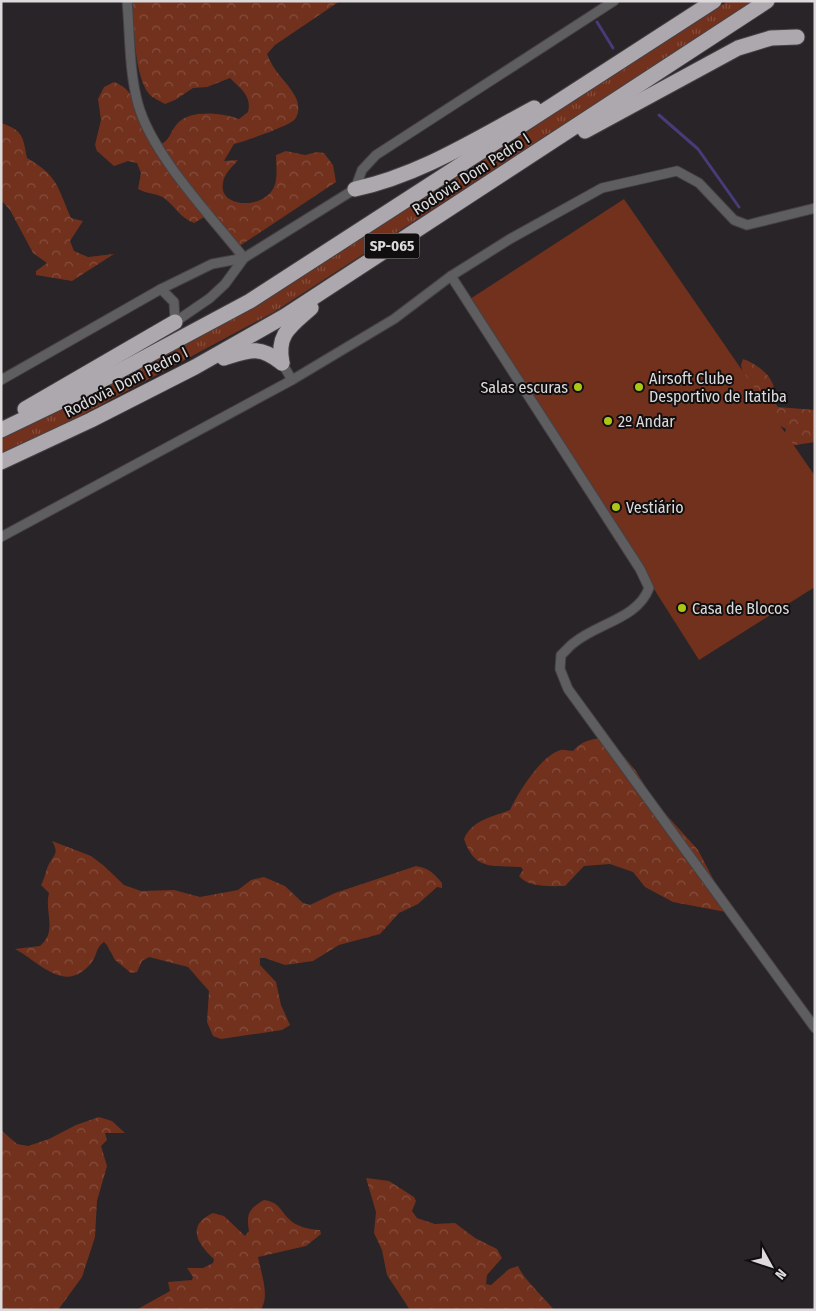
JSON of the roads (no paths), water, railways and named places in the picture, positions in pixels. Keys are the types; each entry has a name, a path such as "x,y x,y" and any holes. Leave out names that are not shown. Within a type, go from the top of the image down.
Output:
{"highway":[{"name":"Rodovia Dom Pedro I","path":"1,430 82,391 250,301 714,1"},
{"name":"Rodovia Dom Pedro I","path":"1,462 91,420 195,367 285,316 766,1"},
{"path":"477,192 716,58 755,41 797,37"},
{"path":"355,189 384,182 430,164 633,55"},
{"path":"282,364 280,342 288,329 353,271"},
{"path":"1,422 175,322"},
{"path":"195,367 250,350 263,350 282,364"}],"street":[{"path":"127,1 133,79 138,105 148,129 161,152 244,258"},
{"path":"1,380 161,289 212,264 244,258 355,189 362,170 376,154 614,1"},
{"path":"1,538 292,380 394,319 451,276 510,239 602,188 677,171 699,183 734,220 747,225 815,208"},
{"path":"175,322 225,284 244,258"},
{"path":"451,276 640,569 649,588 644,600 632,610 576,641 561,655 560,669 568,689 815,1028"},
{"path":"161,289 174,302 175,322"},
{"path":"282,364 292,380"}],"waterway":[{"path":"597,22 613,48"},
{"path":"659,115 698,149 739,207"}],"place":[{"name":"Salas escuras","path":"578,387"},
{"name":"Airsoft Clube Desportivo de Itatiba","path":"639,387"},
{"name":"2º Andar","path":"608,421"},
{"name":"Vestiário","path":"616,507"},
{"name":"Casa de Blocos","path":"682,608"}]}
